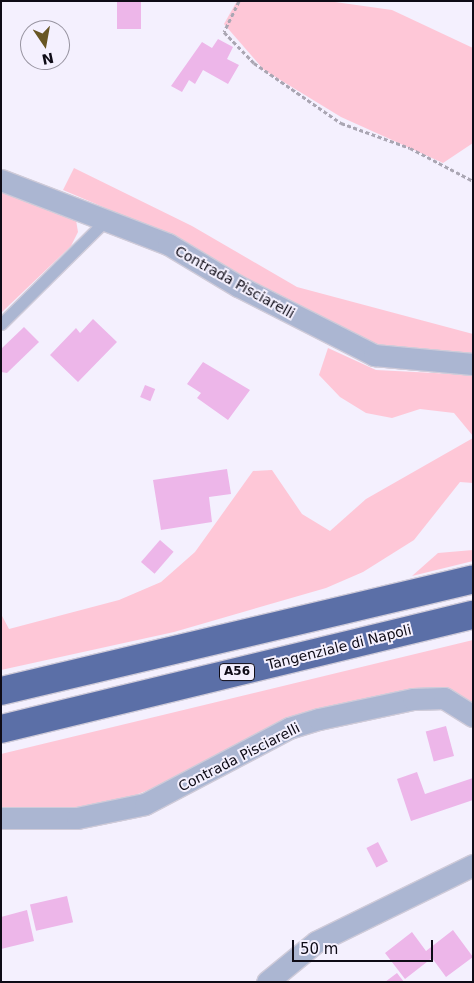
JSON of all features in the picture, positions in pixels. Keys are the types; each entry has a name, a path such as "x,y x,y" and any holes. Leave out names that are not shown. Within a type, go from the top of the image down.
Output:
{"highway":[{"path":"1,691 473,579"},
{"name":"Tangenziale di Napoli","path":"1,729 473,615"}],"street":[{"name":"Contrada Pisciarelli","path":"1,180 107,219 168,244 238,286 374,355 473,364"},
{"name":"Contrada Pisciarelli","path":"1,818 77,818 145,804 289,728 319,719 413,699 444,698 473,716"},
{"path":"267,982 316,942 473,865"}],"lane":[{"path":"1,324 107,219"}],"path":[{"path":"239,1 224,32 254,64 341,123 410,148 473,181"}],"shaded area":[{"path":"237,1 328,1 392,10 473,48 473,143 443,163 341,117 264,70 224,24"},
{"path":"74,168 192,226 297,287 473,334 473,357 391,352 122,215 63,190"},
{"path":"1,192 76,220 78,232 71,246 1,313"},
{"path":"328,348 376,370 473,375 473,436 454,413 420,409 392,418 366,413 340,397 319,375"},
{"path":"473,438 473,483 460,482 414,540 363,572 326,588 174,632 1,670 1,614 9,629 119,600 161,582 195,552 253,471 272,470 302,514 330,531 366,499"},
{"path":"473,550 473,561 412,576 438,553"},
{"path":"473,640 473,709 408,693 130,797 83,807 1,808 1,754"}],"building":[{"path":"117,1 141,1 141,29 117,29"},
{"path":"218,39 233,47 227,59 239,65 228,84 203,70 195,84 189,80 182,92 171,86 202,42 212,48"},
{"path":"93,319 117,342 78,382 50,355 76,328 80,333"},
{"path":"24,327 39,342 7,373 1,372 1,349"},
{"path":"203,362 250,390 228,420 197,398 201,393 187,384"},
{"path":"145,385 155,389 150,401 140,397"},
{"path":"227,469 231,494 209,497 212,522 161,530 153,480"},
{"path":"160,540 174,552 155,574 141,562"},
{"path":"446,726 454,756 434,761 426,731"},
{"path":"417,772 425,794 473,778 473,800 411,821 397,779"},
{"path":"378,842 388,862 376,868 366,848"},
{"path":"67,896 73,922 36,931 30,905"},
{"path":"27,910 34,941 1,949 1,917"},
{"path":"453,930 473,957 446,977 432,958 405,979 385,953 412,932 426,951"},
{"path":"397,973 404,982 385,982"}]}
